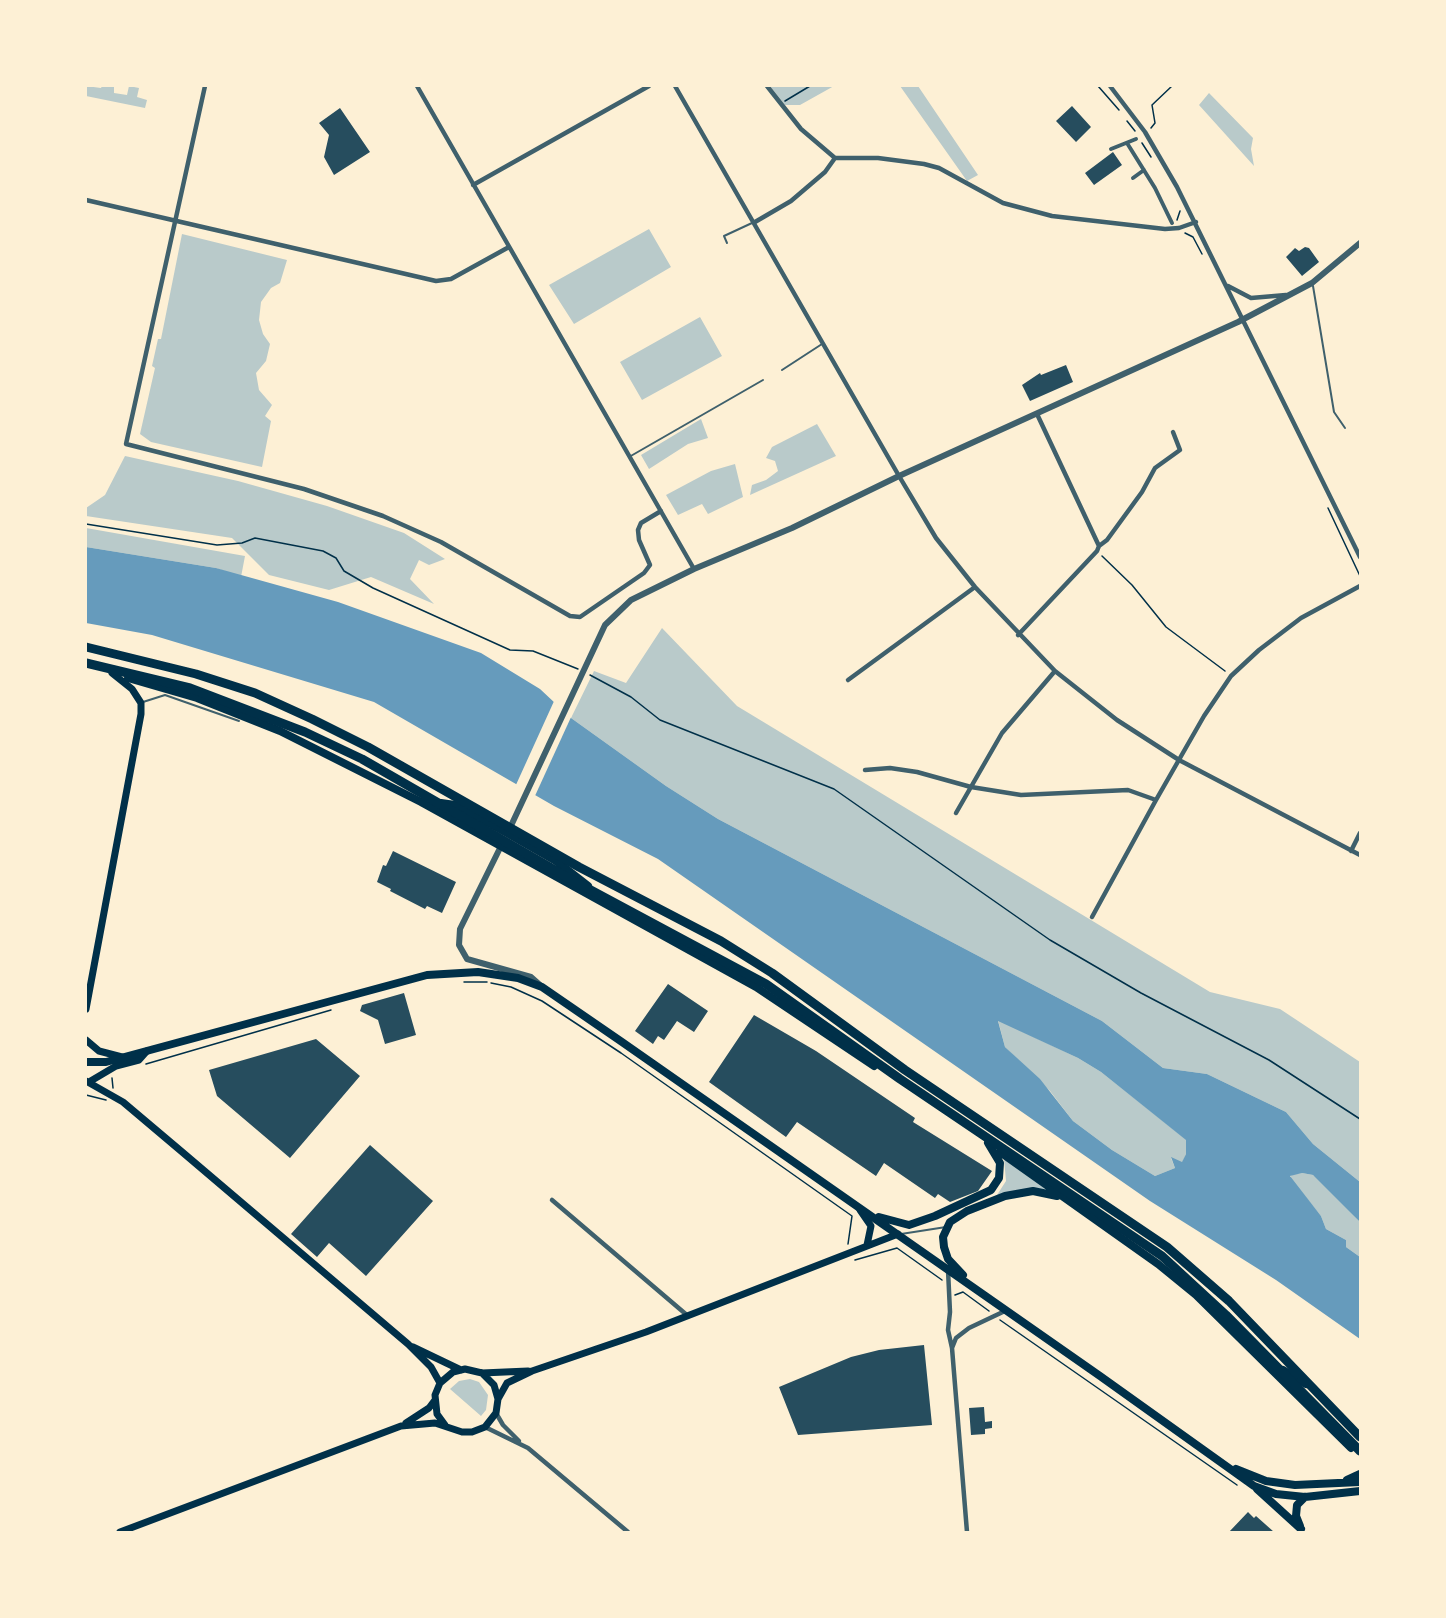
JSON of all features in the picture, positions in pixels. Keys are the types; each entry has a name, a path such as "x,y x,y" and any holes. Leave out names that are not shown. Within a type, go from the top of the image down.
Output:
{"highway":[{"path":"86,646 196,674 255,693 312,719 368,747 524,837 730,947 772,973 905,1070 1167,1247 1228,1302 1360,1435"},
{"path":"86,663 190,688 305,732 362,759 572,880 766,984 900,1079 1162,1256 1226,1315 1356,1450"}],"main road":[{"path":"86,667 197,698 280,731 422,802 756,987 988,1143 1158,1264 1196,1295 1356,1450"},
{"path":"86,1009 125,811 141,703 132,689 112,673"},
{"path":"422,802 455,804 556,861 586,883 600,902"},
{"path":"86,1062 99,1064 427,975 478,972 501,974 542,987 1229,1466 1302,1531"},
{"path":"86,1040 99,1051 122,1057"},
{"path":"111,1094 106,1086 116,1066 139,1060 147,1050"},
{"path":"87,1081 110,1074"},
{"path":"87,1081 111,1094 408,1344 431,1367 440,1383"},
{"path":"858,1208 890,1222 909,1225 983,1196 995,1186 999,1170 996,1153 988,1143"},
{"path":"977,1290 948,1259 943,1237 946,1227 958,1216 1005,1196 1034,1191 1065,1198"},
{"path":"858,1208 871,1226 867,1245"},
{"path":"120,1533 401,1426 425,1422 447,1426 462,1432 472,1432 485,1427 496,1413 498,1399 507,1383 532,1371 688,1316 898,1234"},
{"path":"408,1344 461,1370"},
{"path":"1265,1362 1306,1384 1360,1435"},
{"path":"401,1426 429,1408 435,1400 440,1383 453,1372 461,1370 532,1371"},
{"path":"482,1372 494,1385 498,1399"},
{"path":"435,1400 437,1414 447,1426"},
{"path":"1229,1466 1266,1480 1295,1485 1360,1482"},
{"path":"1343,1482 1360,1474"},
{"path":"1254,1486 1276,1494 1305,1497 1360,1491"},
{"path":"1302,1531 1296,1516 1298,1505 1305,1497"}],"street":[{"path":"205,86 126,444 304,489 383,516 441,542 570,616 580,617 644,573 650,565 639,540 638,530 641,523 660,511"},
{"path":"417,86 694,569"},
{"path":"473,185 649,86"},
{"path":"675,86 936,538 975,587 1018,635 1055,671 1117,720 1179,760 1360,855"},
{"path":"767,86 801,129 835,158 878,158 924,164 946,172 1003,203 1052,216 1179,228 1196,222"},
{"path":"1110,86 1160,155 1196,222 1360,557"},
{"path":"1111,149 1136,139"},
{"path":"1127,143 1172,223"},
{"path":"755,222 791,201 825,172 835,158"},
{"path":"1133,178 1144,171"},
{"path":"86,200 436,281 451,279 509,247"},
{"path":"542,987 531,977 475,963 462,952 459,945 460,929 508,834 605,625 615,614 632,600 694,569 792,528 899,476 1244,319 1312,283 1360,245"},
{"path":"1228,285 1251,298 1291,295"},
{"path":"1037,414 1098,549"},
{"path":"1018,635 1107,540 1155,468 1180,450 1173,432"},
{"path":"1092,917 1179,760 1231,676 1259,650 1301,618 1360,586"},
{"path":"848,680 975,587"},
{"path":"956,813 1002,734 1055,671"},
{"path":"865,770 890,768 917,772 970,787 1020,795 1128,790 1156,800"},
{"path":"1351,850 1360,833"},
{"path":"552,1200 688,1316"},
{"path":"948,1270 948,1330 952,1348 967,1533"},
{"path":"952,1348 956,1338 969,1328 1007,1310"},
{"path":"496,1413 503,1425 520,1443 628,1533"},
{"path":"485,1427 520,1443"}],"lane":[{"path":"727,243 724,236 739,227 755,222"},
{"path":"1312,283 1334,412 1345,428"},
{"path":"782,370 823,343"},
{"path":"629,457 762,380"},
{"path":"141,703 165,695 239,721"},
{"path":"898,1234 946,1227"}],"path":[{"path":"781,104 810,86"},
{"path":"1098,86 1121,113"},
{"path":"1151,128 1155,123 1152,105 1172,86"},
{"path":"1127,121 1156,165"},
{"path":"1180,208 1176,223 1179,228 1193,237 1204,258"},
{"path":"86,524 217,545 242,543 255,538 323,551 336,558 344,571 373,588 510,650 533,651 569,665 631,697 660,720 834,789 1050,940 1141,993 1269,1060 1360,1119"},
{"path":"1098,549 1132,585 1166,627 1231,676"},
{"path":"455,981 487,982 511,987 560,1013 621,1053 852,1216 848,1234 855,1261 897,1248 943,1281"},
{"path":"142,1065 339,1008"},
{"path":"86,1095 105,1102 111,1094 110,1074"},
{"path":"949,1296 963,1292 1242,1488"}],"shaded area":[{"path":"86,86 101,88 102,86 114,86 114,93 127,95 129,86 139,88 137,97 147,100 145,108 86,96"},
{"path":"770,86 834,86 800,105 785,105"},
{"path":"900,86 918,86 978,175 967,181"},
{"path":"1209,93 1253,138 1251,149 1254,166 1199,105"},
{"path":"649,229 671,267 574,324 549,285"},
{"path":"182,234 287,260 280,283 271,288 261,302 259,320 263,334 270,344 266,361 256,373 259,390 272,405 265,416 271,421 262,467 151,442 140,434 155,368 152,366 158,339 161,339"},
{"path":"700,317 722,356 642,400 620,362"},
{"path":"701,419 708,438 688,444 649,469 641,455"},
{"path":"817,424 836,456 750,495 752,485 766,480 778,471 775,461 766,458 772,447"},
{"path":"125,456 238,481 327,506 404,533 445,559 429,565 419,560 410,579 434,604 371,577 329,590 269,575 232,538 86,516 86,508 105,495"},
{"path":"735,464 743,497 708,514 702,504 678,515 666,495 711,471"},
{"path":"86,528 245,556 241,577 216,568 86,547"},
{"path":"662,628 737,706 1210,992 1280,1009 1360,1062 1360,1182 1313,1144 1286,1112 1207,1074 1163,1068 1102,1021 718,819 666,786 571,718 594,671 626,683"},
{"path":"998,1020 1078,1058 1101,1072 1187,1140 1186,1154 1182,1163 1171,1158 1175,1168 1155,1176 1112,1150 1073,1121 1050,1091 1005,1047"},
{"path":"1004,1159 1050,1190 1028,1189 997,1195 1006,1181"},
{"path":"1292,1174 1313,1175 1321,1180 1360,1222 1360,1257 1346,1247 1346,1240 1326,1229 1321,1216 1290,1178"},
{"path":"470,1379 479,1382 488,1395 486,1410 481,1416 450,1389 459,1381"}],"water":[{"path":"86,547 216,568 338,602 481,653 540,689 571,718 666,786 718,819 1102,1021 1163,1068 1207,1074 1286,1112 1313,1144 1360,1182 1360,1222 1313,1175 1302,1173 1290,1176 1321,1216 1326,1229 1346,1240 1346,1247 1360,1257 1360,1339 1276,1280 1150,1201 658,859 554,806 374,702 152,635 86,623","holes":["998,1021 1078,1058 1101,1072 1186,1140 1186,1154 1182,1162 1171,1157 1175,1168 1155,1176 1112,1150 1073,1121 1040,1079 1005,1047"]}],"pier":[{"path":"555,699 572,715 534,798 515,787"}],"building":[{"path":"1072,106 1091,127 1076,142 1056,121"},
{"path":"340,108 370,152 334,175 324,157 329,135 319,123"},
{"path":"1113,152 1122,165 1094,185 1085,173"},
{"path":"1305,247 1309,248 1319,262 1302,276 1286,257 1295,248 1299,251"},
{"path":"1066,365 1073,382 1030,401 1022,385 1040,373 1041,375"},
{"path":"393,851 456,882 442,913 427,906 425,909 377,882 383,865 386,866"},
{"path":"668,984 708,1011 694,1032 677,1021 664,1040 658,1036 653,1044 635,1031"},
{"path":"404,993 416,1035 385,1044 378,1020 360,1011 362,1005"},
{"path":"754,1015 816,1051 915,1118 913,1122 992,1171 978,1191 950,1202 938,1194 935,1198 884,1163 876,1176 797,1122 786,1137 709,1082"},
{"path":"316,1039 360,1076 290,1158 217,1096 209,1070"},
{"path":"370,1145 433,1201 366,1276 329,1243 317,1257 291,1234"},
{"path":"924,1345 932,1425 798,1435 779,1387 851,1357 879,1350"},
{"path":"984,1407 985,1422 992,1421 992,1428 985,1429 985,1434 971,1435 969,1408"},
{"path":"1248,1512 1254,1518 1256,1516 1274,1532 1229,1532"}]}
